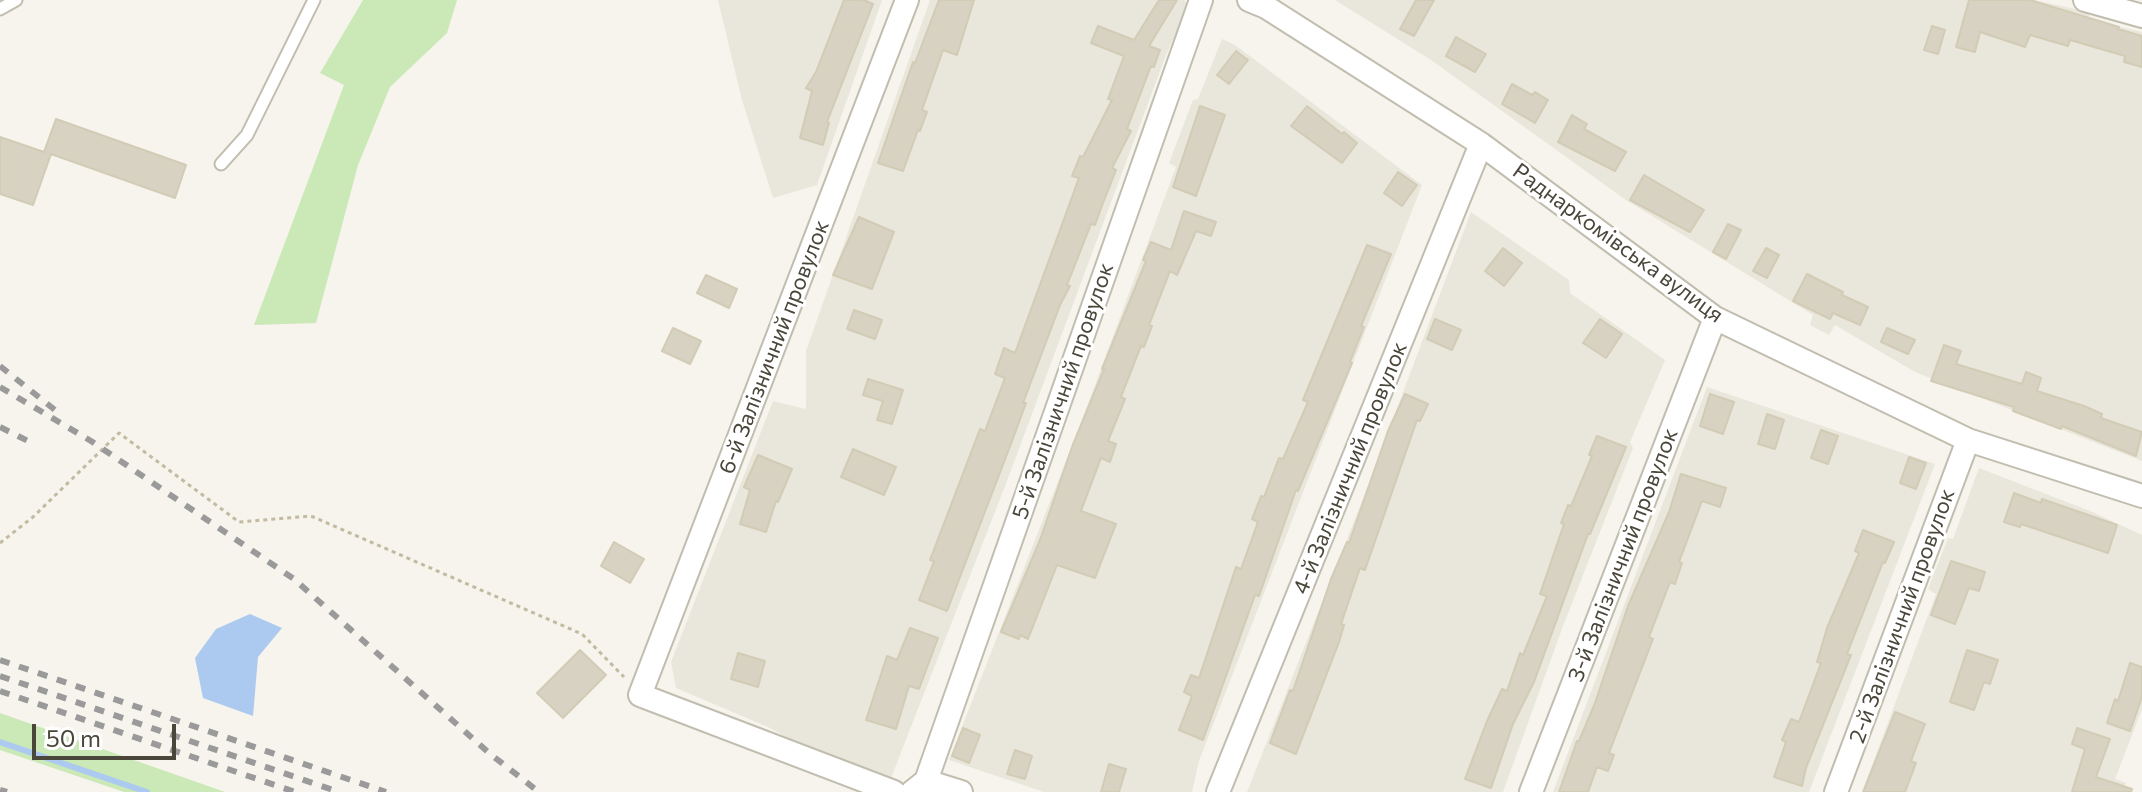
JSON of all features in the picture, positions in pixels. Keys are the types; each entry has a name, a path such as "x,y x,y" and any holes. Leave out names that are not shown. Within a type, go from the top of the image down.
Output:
{"street":[{"name":"6-й Залізничний провулок","path":"640,695 907,0"},
{"name":"5-й Залізничний провулок","path":"923,788 1201,0"},
{"name":"Раднаркомівська вулиця","path":"1249,0 1266,7 1481,144 1715,318 1968,440 2142,496"},
{"path":"2085,0 2142,16"},
{"name":"4-й Залізничний провулок","path":"1218,792 1481,144"},
{"name":"3-й Залізничний провулок","path":"1531,792 1715,318"},
{"name":"2-й Залізничний провулок","path":"1836,792 1968,440"},
{"path":"640,695 894,792"},
{"path":"923,788 961,792"}],"lane":[{"path":"0,9 16,0"},
{"path":"221,164 247,135 314,0"}],"path":[{"path":"0,543 33,517 119,433 239,522 311,516 582,634 640,695"}],"shaded area":[{"path":"718,0 882,0 817,185 773,198 742,100"},
{"path":"930,0 1184,0 1189,5 1166,55 1007,481 891,778 801,745 768,727 676,688 671,662 773,401 806,409 806,351"},
{"path":"1335,0 2034,0 2089,12 2089,20 2142,32 2142,461 1915,372 1835,325 1829,335 1810,325 1813,315 1626,200 1431,60"},
{"path":"1222,39 1235,45 1422,185 1199,761 1192,792 1044,792 949,760 1080,425 1176,167 1169,163 1193,100 1198,99"},
{"path":"1471,212 1569,280 1570,293 1665,360 1630,442 1633,448 1563,626 1503,792 1247,792 1362,501"},
{"path":"1707,387 1935,464 1809,792 1553,792"},
{"path":"1979,468 2090,511 2142,535 2142,709 2115,779 2126,783 2122,792 1862,792 1936,594 1928,589 1948,538 1953,539"}],"green space":[{"path":"363,0 457,0 447,33 390,87 358,165 316,323 254,325 344,85 320,73"},
{"path":"0,713 225,792 124,792 0,750"}],"water":[{"path":"250,614 282,628 258,657 253,716 203,698 195,658 216,629"}],"building":[{"path":"844,0 864,0 873,4 827,122 823,145 800,138 812,91 806,88 816,72"},
{"path":"939,0 974,0 957,55 943,50 922,110 927,112 903,171 878,163 913,62"},
{"path":"1159,0 1177,0 1149,46 1160,50 1154,67 1151,66 1127,129 1131,131 1112,168 1116,170 1095,225 1091,224 1067,285 1070,286 1060,305 947,611 919,600 934,561 930,560 980,429 985,431 1005,378 995,374 1004,348 1015,353 1079,178 1072,176 1112,100 1108,99 1124,56 1091,43 1098,26 1134,40"},
{"path":"1416,0 1434,0 1414,36 1400,29"},
{"path":"1969,0 2030,0 2119,27 2142,36 2142,67 2124,62 2125,56 2070,40 2068,46 2030,35 2025,47 1980,32 1975,52 1956,47"},
{"path":"1932,26 1945,30 1938,54 1924,50"},
{"path":"1456,37 1486,54 1475,72 1446,56"},
{"path":"1236,51 1248,60 1229,84 1217,75"},
{"path":"1512,84 1548,100 1535,123 1502,104"},
{"path":"1200,106 1225,115 1196,196 1173,187"},
{"path":"1307,106 1357,143 1342,163 1291,126"},
{"path":"1572,115 1587,124 1584,129 1626,152 1615,171 1558,142"},
{"path":"56,119 186,165 175,198 51,154 33,205 0,194 0,137 44,152"},
{"path":"1398,172 1417,185 1402,206 1384,193"},
{"path":"1644,175 1704,210 1690,232 1630,200"},
{"path":"1184,211 1216,222 1211,236 1196,231 1177,275 1170,271 1144,347 1141,346 1121,397 1125,399 1108,441 1116,444 1110,462 1101,458 1081,511 1116,524 1095,578 1057,565 1028,639 1001,632 1040,540 1072,447 1146,261 1143,260 1151,242 1171,250"},
{"path":"859,217 894,232 872,289 833,275"},
{"path":"1728,224 1741,230 1726,259 1713,252"},
{"path":"1367,245 1391,254 1361,326 1364,327 1352,363 1296,490 1259,596 1255,595 1203,740 1179,730 1192,696 1184,692 1191,675 1199,678 1236,567 1241,569 1258,522 1252,519 1308,402 1303,400"},
{"path":"1503,248 1522,263 1504,286 1485,271"},
{"path":"1766,248 1779,255 1767,278 1753,271"},
{"path":"1807,274 1868,307 1860,325 1833,313 1830,319 1793,301"},
{"path":"706,275 737,289 729,308 697,293"},
{"path":"854,310 882,320 875,339 847,329"},
{"path":"1435,319 1461,330 1452,350 1427,339"},
{"path":"1600,319 1622,334 1606,358 1583,343"},
{"path":"673,328 701,341 690,364 662,351"},
{"path":"1887,328 1915,340 1908,354 1881,342"},
{"path":"1944,345 1961,351 1956,364 2022,384 2026,372 2041,378 2037,391 2084,406 2102,414 2101,418 2142,432 2136,456 2062,426 2061,429 2013,411 2014,407 1931,381"},
{"path":"868,379 903,390 892,424 877,420 883,401 863,395"},
{"path":"1405,394 1428,404 1420,421 1417,420 1365,570 1360,568 1341,624 1344,625 1339,642 1296,754 1270,743 1290,690 1293,691 1331,579 1349,543 1388,431"},
{"path":"1710,394 1734,402 1723,434 1700,426"},
{"path":"1767,414 1784,420 1775,449 1758,444"},
{"path":"1821,430 1838,436 1828,464 1811,458"},
{"path":"1597,436 1626,447 1588,534 1491,788 1465,779 1487,721 1502,689 1507,691 1520,653 1523,655 1547,596 1540,594 1564,524 1561,523 1592,456 1589,455"},
{"path":"853,449 896,467 884,495 841,477"},
{"path":"758,455 792,469 776,501 766,532 740,524 750,490 744,487"},
{"path":"1909,457 1926,463 1916,489 1900,483"},
{"path":"1681,474 1726,488 1720,507 1702,501 1679,562 1682,563 1675,584 1670,582 1649,637 1653,639 1609,753 1614,755 1608,771 1597,767 1588,792 1559,792 1577,741 1595,703 1628,606 1669,512"},
{"path":"2014,493 2041,503 2042,499 2117,525 2108,553 2021,524 2020,527 2004,522"},
{"path":"1863,530 1894,542 1883,562 1847,654 1851,655 1806,768 1802,786 1774,777 1786,742 1782,740 1791,719 1799,722 1821,663 1817,662 1827,628 1859,553 1855,551"},
{"path":"614,542 644,559 630,583 601,566"},
{"path":"1951,561 1985,572 1979,591 1969,588 1955,624 1931,615"},
{"path":"910,628 938,638 919,689 909,686 896,729 866,720 887,656 897,660"},
{"path":"580,650 606,675 563,718 537,693"},
{"path":"1967,650 1998,660 1990,684 1984,682 1974,710 1950,702"},
{"path":"738,653 765,661 758,687 731,679"},
{"path":"2130,663 2142,667 2142,697 2130,731 2107,723"},
{"path":"1895,712 1925,724 1911,761 1916,763 1905,792 1863,792"},
{"path":"963,728 980,735 969,763 952,756"},
{"path":"2077,728 2110,739 2096,777 2132,789 2131,792 2072,792 2085,749 2072,744"},
{"path":"1015,750 1032,756 1025,779 1007,774"},
{"path":"1109,764 1126,769 1119,792 1101,792"}],"waterway":[{"path":"0,742 147,792"}],"railway":[{"path":"0,366 55,410"},
{"path":"0,387 91,441 294,579 489,753 539,792"},
{"path":"0,427 28,441"},
{"path":"0,660 386,792"},
{"path":"0,676 339,792"},
{"path":"0,691 295,792"},
{"path":"0,790 7,792"}]}
